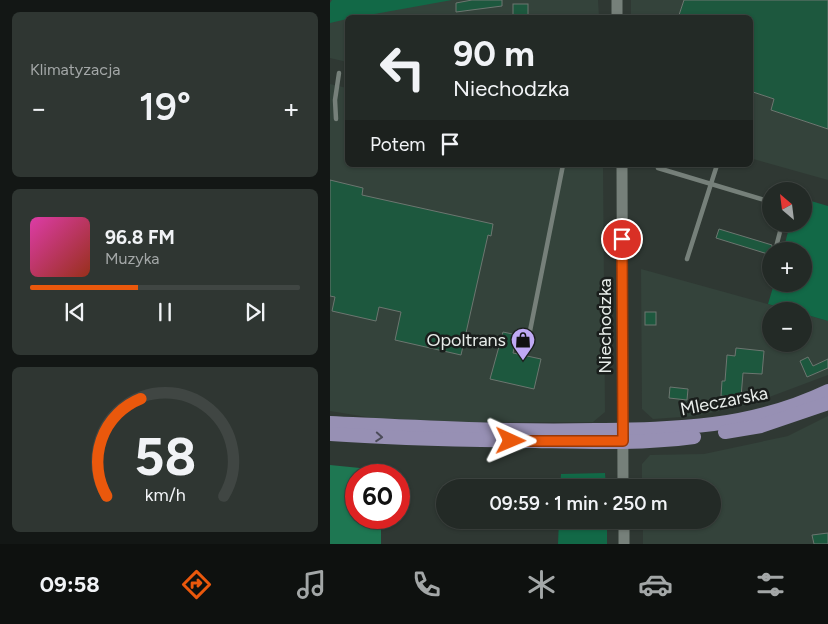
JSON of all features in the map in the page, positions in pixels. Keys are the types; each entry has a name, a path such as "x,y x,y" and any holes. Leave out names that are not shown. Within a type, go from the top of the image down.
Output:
{"main road":[{"name":"Mleczarska","path":"623,436 728,423 788,407 828,391"},
{"name":"Mleczarska","path":"623,436 691,437 729,432 792,417 828,403"},
{"path":"330,423 623,436"},
{"path":"330,434 400,439 623,436"}],"street":[{"path":"616,0 617,15"},
{"name":"Niechodzka","path":"622,167 623,479"},
{"path":"624,529 624,544"}],"lane":[{"path":"336,118 335,100 339,73"},
{"path":"528,342 563,167"},
{"path":"687,259 716,167"},
{"path":"658,168 762,199"}],"shaded area":[{"path":"330,0 598,0 599,15 345,15 345,62 330,58"},
{"path":"631,0 828,0 828,180 753,159 753,15 631,15"},
{"path":"330,84 345,88 345,167 603,167 605,412 593,422 467,422 373,418 330,411"},
{"path":"641,269 762,302 762,352 812,352 812,316 828,321 828,375 748,405 695,416 653,419 642,409"},
{"path":"828,416 828,544 643,544 643,529 721,529 721,479 642,479 642,464 650,455 704,454 788,436"}],"green space":[{"path":"332,0 452,0 369,15 345,15 345,19 330,23 330,3"},
{"path":"812,201 828,206 828,321 812,316 812,302 769,302 772,292 812,292 812,242 785,242 788,232 812,232"},
{"path":"330,465 345,466 345,529 381,529 381,544 330,544"},
{"path":"605,473 605,479 561,479 561,474"},
{"path":"559,529 607,529 607,544 558,544"}],"building":[{"path":"472,0 502,0 502,6 456,12 456,3"},
{"path":"684,0 828,0 828,129 771,110 774,99 753,92 753,15 679,15"},
{"path":"513,4 528,4 528,15 513,15"},
{"path":"330,180 363,188 362,195 493,224 491,236 488,235 461,355 395,340 401,312 379,307 376,321 332,311 335,297 330,296"},
{"path":"719,229 762,242 762,252 716,238"},
{"path":"645,312 656,312 656,325 645,325"},
{"path":"503,332 517,335 513,353 541,359 534,389 490,379"},
{"path":"736,348 764,352 762,374 743,373 741,397 721,396 722,381 725,381 727,355 735,356"},
{"path":"808,357 813,366 828,359 828,368 807,377 800,361"},
{"path":"670,387 688,389 687,400 669,398"},
{"path":"828,533 828,544 814,544 812,535"}],"place":[{"name":"Opoltrans","path":"523,361"}],"route":[{"path":"511,441 623,441 622,239"}]}
